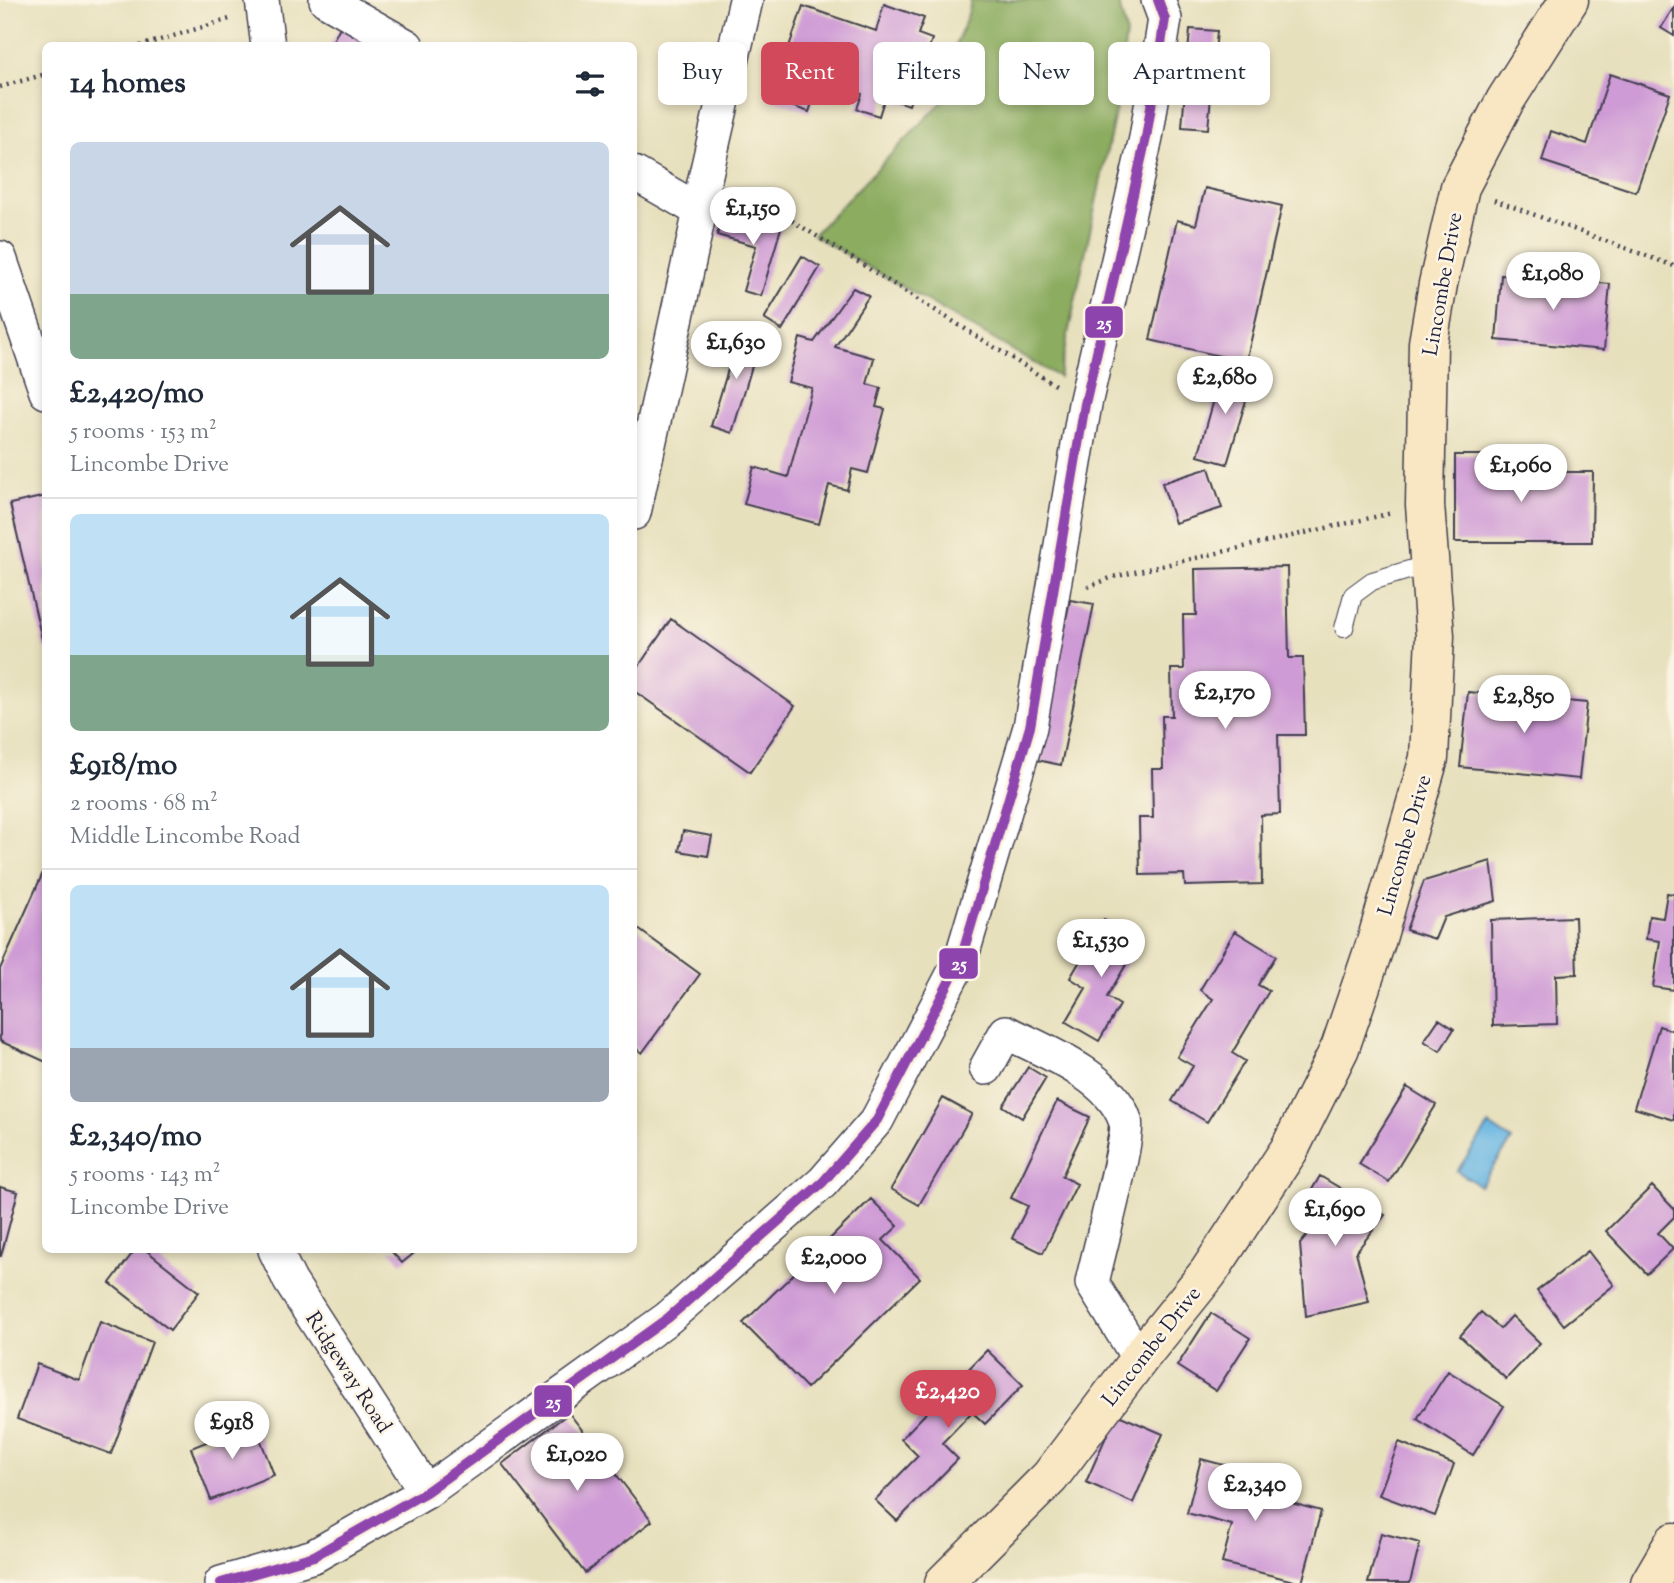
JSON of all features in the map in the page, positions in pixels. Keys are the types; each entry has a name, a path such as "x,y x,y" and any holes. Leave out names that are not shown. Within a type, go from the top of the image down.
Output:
{"street":[{"path":"326,0 400,42"},
{"path":"637,499 747,0"},
{"path":"221,1583 314,1556 426,1492 668,1318 823,1182 877,1120 961,959 1030,727 1085,404 1146,138 1165,19 1158,0"},
{"name":"Lincombe Drive","path":"944,1583 1050,1477 1139,1359 1209,1273 1289,1150 1340,1048 1376,942 1429,758 1435,636 1425,505 1428,343 1438,284 1460,187 1505,101 1569,0"},
{"path":"263,5 268,42"},
{"path":"637,174 702,197"},
{"path":"0,258 42,380"},
{"path":"986,1068 1006,1032 1072,1066 1108,1093 1126,1121 1125,1148 1092,1283 1139,1359"},
{"name":"Ridgeway Road","path":"276,1253 290,1281 426,1492"},
{"path":"1650,1583 1674,1542"}],"lane":[{"path":"1344,628 1353,595 1372,581 1429,564"}],"path":[{"path":"152,42 263,5"},
{"path":"0,87 42,75"},
{"path":"1460,187 1674,266"},
{"path":"702,197 792,220 1085,404"},
{"path":"1052,602 1113,577 1425,505"}],"green space":[{"path":"971,0 1118,0 1126,32 1125,42 1108,42 1108,105 1117,105 1059,377 813,235 939,105 985,105 985,42 957,42"}],"water":[{"path":"1489,1125 1512,1140 1480,1186 1457,1171"}],"building":[{"path":"884,4 924,18 918,34 932,39 931,42 873,42 873,105 882,105 879,116 857,109 862,94 859,93 859,42 791,42 803,6 876,31"},
{"path":"1674,7 1674,36 1661,28"},
{"path":"341,25 373,42 332,42"},
{"path":"1190,29 1217,31 1216,42 1189,42"},
{"path":"1610,74 1670,94 1636,192 1542,161 1551,131 1587,144"},
{"path":"789,105 811,105 809,112"},
{"path":"1184,105 1210,105 1208,129 1182,127"},
{"path":"1205,188 1282,206 1246,362 1150,340 1177,220 1196,225"},
{"path":"724,212 781,228 761,296 743,291 756,246 717,235"},
{"path":"802,256 820,267 782,330 764,319"},
{"path":"1501,275 1610,284 1604,350 1496,340"},
{"path":"853,288 869,296 835,347 874,358 867,384 881,388 876,407 885,409 868,473 852,469 847,490 829,485 819,524 744,504 754,467 788,477 812,388 788,382 800,338 814,342"},
{"path":"740,330 761,336 732,433 711,426"},
{"path":"1223,368 1253,377 1227,464 1198,456"},
{"path":"1455,455 1490,455 1490,472 1593,472 1592,542 1455,542"},
{"path":"1209,468 1222,508 1175,523 1162,483"},
{"path":"42,497 42,640 10,504"},
{"path":"1287,567 1289,658 1303,658 1305,735 1278,735 1280,814 1261,815 1262,884 1185,886 1184,874 1140,875 1139,818 1153,818 1152,769 1163,769 1162,716 1172,716 1171,669 1184,669 1183,615 1196,615 1195,569"},
{"path":"1070,600 1094,604 1061,765 1037,760"},
{"path":"671,619 795,706 750,772 637,693 637,669"},
{"path":"1468,692 1587,703 1579,779 1460,767"},
{"path":"683,831 712,836 708,856 679,851"},
{"path":"1491,861 1496,901 1444,917 1435,939 1406,930 1424,881"},
{"path":"42,875 42,1060 0,1041 0,969"},
{"path":"1667,893 1674,894 1674,990 1653,987 1660,941 1646,939 1649,916 1663,918"},
{"path":"1575,917 1577,974 1556,975 1557,1024 1493,1026 1491,920"},
{"path":"1104,920 1140,941 1107,997 1120,1005 1099,1041 1066,1022 1086,988 1070,978"},
{"path":"637,928 700,974 642,1053 637,1049"},
{"path":"1235,931 1276,956 1258,985 1269,991 1232,1053 1245,1061 1207,1122 1172,1101 1193,1066 1177,1057 1213,999 1200,990"},
{"path":"1439,1019 1454,1029 1440,1051 1424,1041"},
{"path":"1659,1026 1674,1031 1674,1120 1634,1108"},
{"path":"1028,1067 1046,1078 1022,1118 1003,1106"},
{"path":"1407,1087 1436,1105 1389,1182 1359,1164"},
{"path":"943,1098 972,1114 919,1205 891,1189"},
{"path":"1057,1101 1090,1117 1062,1176 1077,1184 1043,1253 1012,1238 1028,1206 1011,1198"},
{"path":"1320,1176 1385,1215 1356,1252 1369,1302 1306,1316 1300,1244 1321,1219 1300,1210"},
{"path":"1652,1186 1674,1209 1674,1217 1658,1233 1673,1249 1647,1274 1606,1231"},
{"path":"0,1187 18,1192 1,1256 0,1256"},
{"path":"871,1199 898,1226 883,1240 920,1278 807,1388 743,1323"},
{"path":"1588,1251 1614,1285 1564,1325 1537,1291"},
{"path":"133,1253 150,1253 199,1292 170,1330 110,1283"},
{"path":"393,1253 414,1253 402,1263"},
{"path":"1481,1312 1500,1329 1512,1316 1540,1343 1506,1379 1460,1336"},
{"path":"1211,1313 1250,1338 1216,1391 1177,1366"},
{"path":"100,1322 152,1342 111,1454 17,1419 37,1364 79,1380"},
{"path":"987,1350 1023,1385 985,1424 972,1412 942,1443 958,1459 897,1521 875,1500 918,1456 901,1439"},
{"path":"1448,1371 1504,1406 1473,1455 1417,1419"},
{"path":"569,1413 652,1521 585,1573 502,1464"},
{"path":"1116,1414 1163,1434 1133,1503 1086,1482"},
{"path":"254,1423 274,1475 211,1500 191,1448"},
{"path":"1399,1442 1454,1464 1435,1516 1379,1495"},
{"path":"1201,1459 1246,1471 1240,1489 1321,1511 1302,1583 1222,1563 1232,1525 1187,1513"},
{"path":"1381,1533 1420,1543 1410,1583 1368,1583"}],"transit line":[{"name":"25","path":"221,1583 314,1556 426,1492 668,1318 823,1182 877,1120 961,959 1030,727 1085,404 1146,138 1165,19 1158,0"}]}
